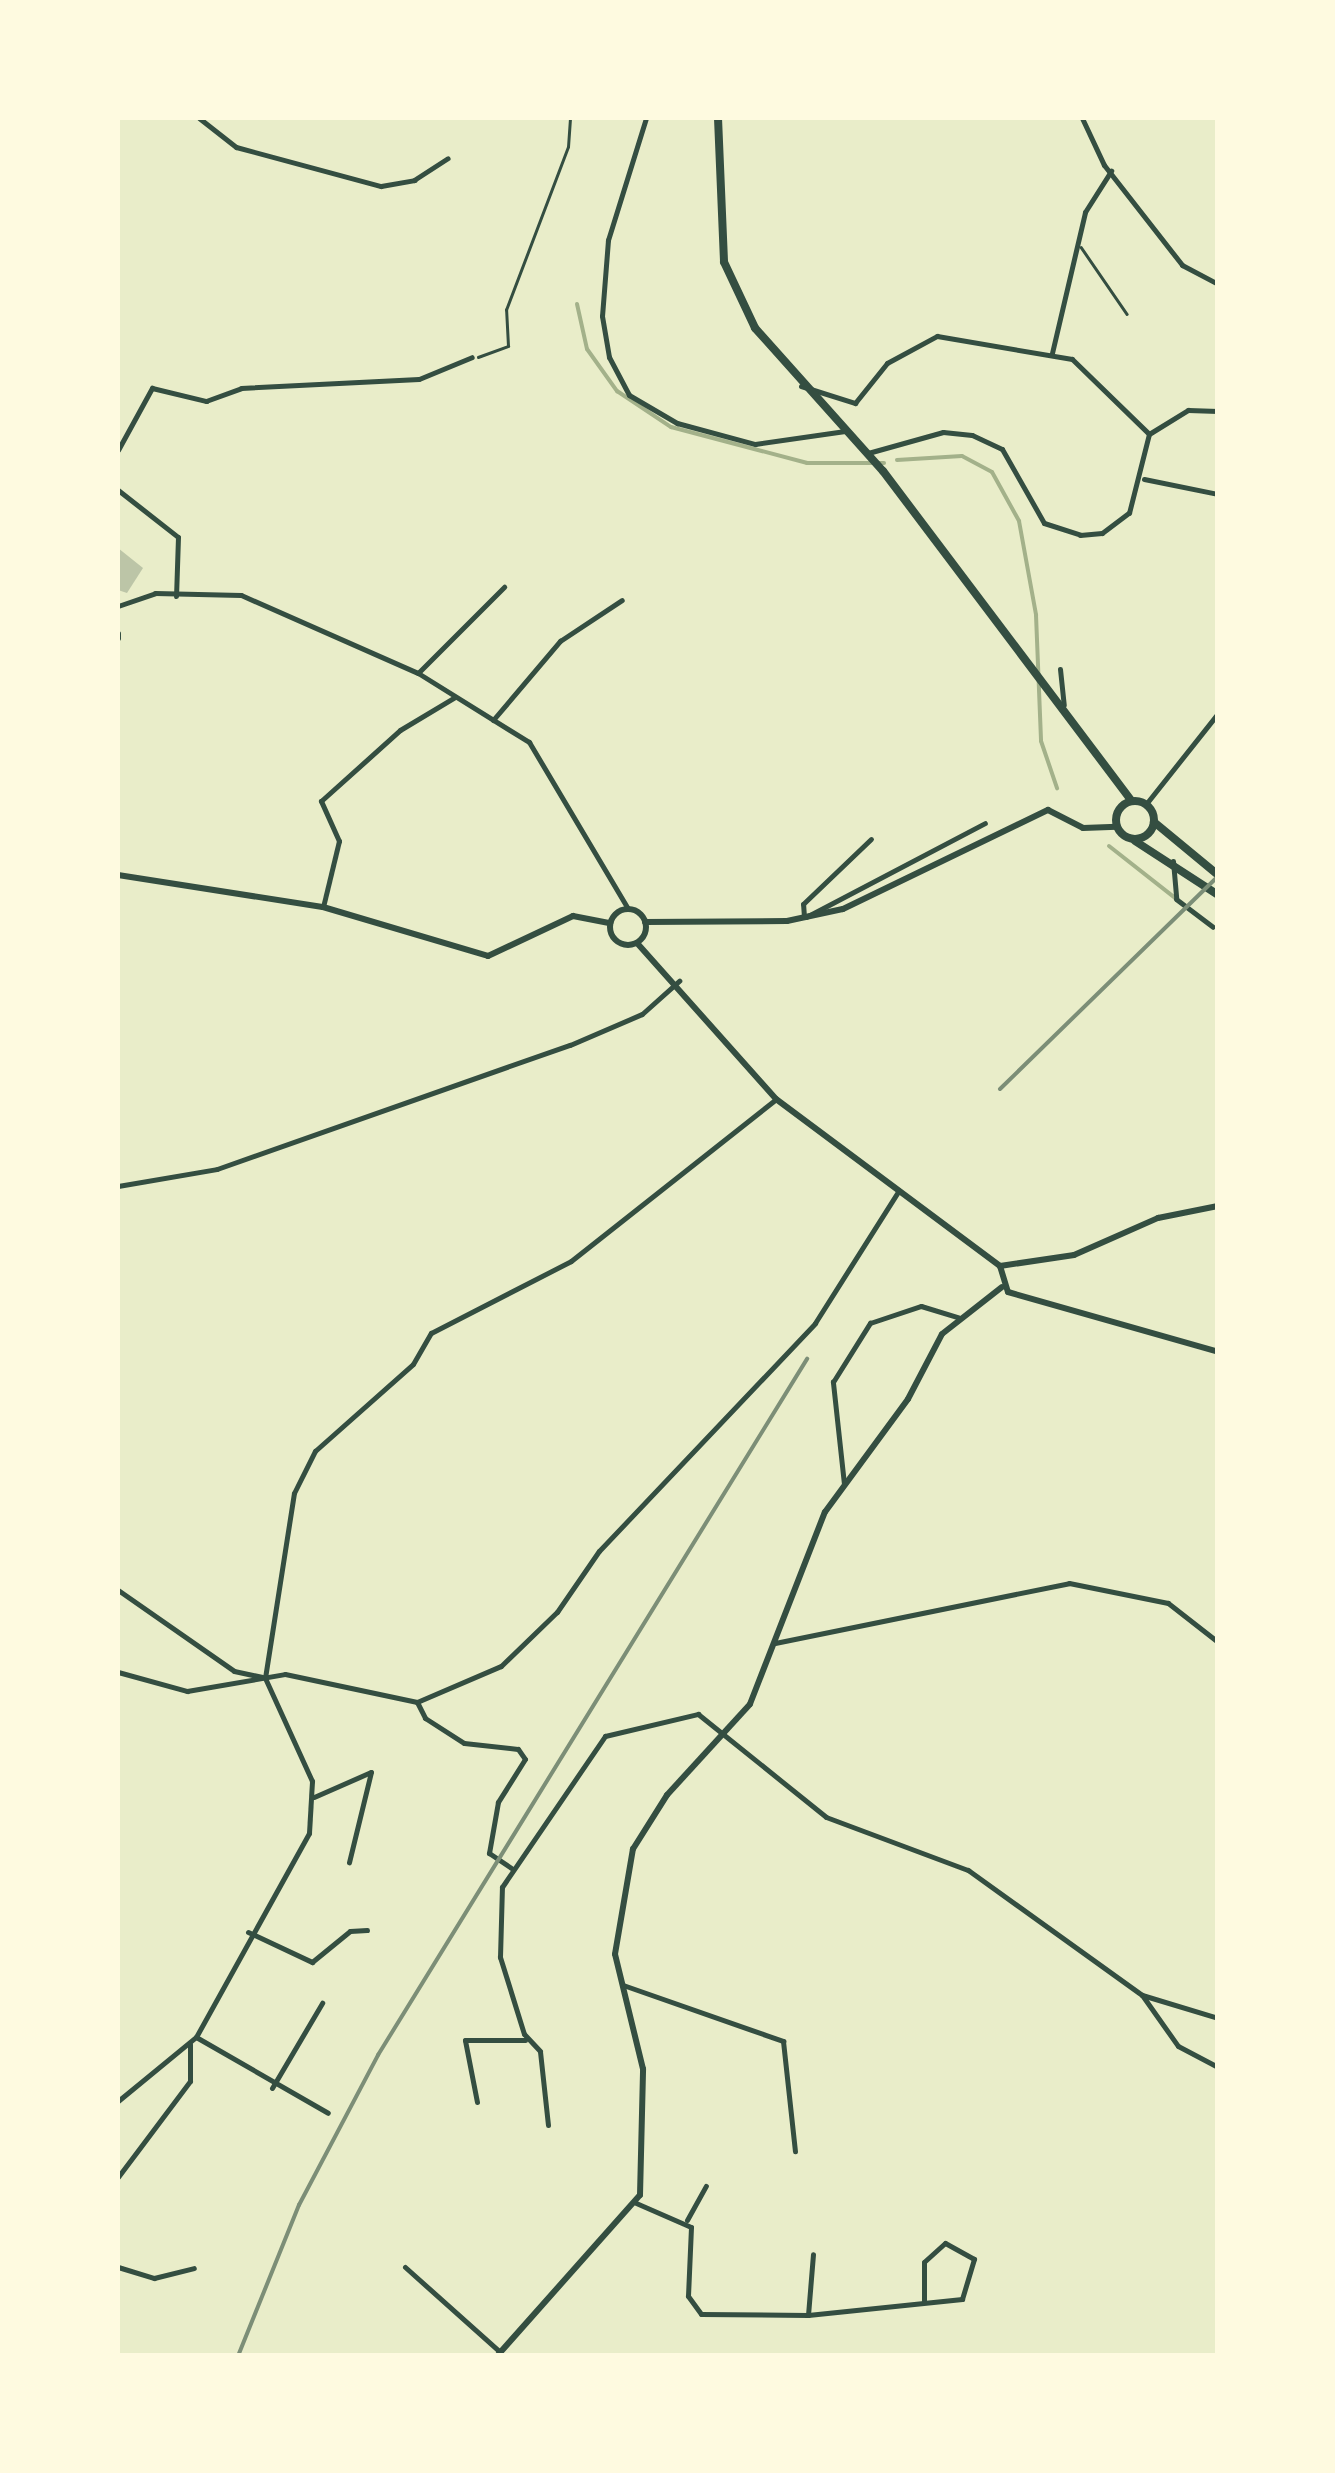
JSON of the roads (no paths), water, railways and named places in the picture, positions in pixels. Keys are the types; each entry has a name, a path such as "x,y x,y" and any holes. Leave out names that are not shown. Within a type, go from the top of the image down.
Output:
{"main road":[{"path":"718,118 724,262 755,328 801,386 890,480 1064,705 1132,801 1146,804 1154,822 1218,874"},
{"path":"1132,801 1118,810 1117,827 1173,860 1218,895"},
{"path":"1131,838 1154,822"}],"street":[{"path":"199,118 236,146 381,186 414,180 448,158"},
{"path":"646,118 608,240 602,316 608,357 629,395 676,423 755,444 845,431"},
{"path":"1082,118 1111,172 1182,265 1218,284"},
{"path":"1052,353 1081,247 1085,212 1111,172"},
{"path":"801,386 855,403 887,364 937,336 1052,353 1103,383 1149,434 1144,478 1119,524 1063,534 1044,524 1002,448 972,435 943,432 868,453"},
{"path":"118,450 152,388 206,401 241,388 419,379 472,357"},
{"path":"1149,434 1188,410 1218,410"},
{"path":"1144,478 1218,494"},
{"path":"118,490 178,538 176,596"},
{"path":"418,674 504,587"},
{"path":"118,606 176,596 240,595 418,674 529,742 628,910 644,922 786,922 843,909 1040,812 1083,828 1117,827"},
{"path":"493,720 560,641 622,600"},
{"path":"1060,668 1064,705"},
{"path":"323,907 339,841 322,801 400,730 455,697"},
{"path":"1146,804 1218,713"},
{"path":"804,919 985,823"},
{"path":"804,919 803,904 870,838"},
{"path":"1173,860 1176,899 1212,927"},
{"path":"118,875 323,907 488,956 574,916 610,923 628,910"},
{"path":"636,943 644,922"},
{"path":"610,923 617,942 636,943 678,981 776,1099 885,1178 929,1218 1000,1266 1074,1255 1158,1218 1218,1206"},
{"path":"118,1186 217,1169 570,1046 642,1014 678,981"},
{"path":"118,2100 196,2037 248,1932 310,1834 314,1797 265,1678 294,1493 315,1451 413,1364 431,1333 571,1260 776,1099"},
{"path":"118,1672 175,1691 284,1674 417,1702 501,1666 557,1612 599,1551 815,1323 899,1190"},
{"path":"1000,1266 1002,1287"},
{"path":"405,2267 499,2354 636,2203 647,2106 622,1984 615,1922 633,1849 667,1795 750,1704 844,1484 958,1317 1002,1287"},
{"path":"1002,1287 1218,1352"},
{"path":"844,1484 833,1382 870,1323 921,1306 958,1317"},
{"path":"775,1643 1069,1583 1168,1603 1218,1642"},
{"path":"118,1590 234,1670 265,1678"},
{"path":"417,1702 425,1718 464,1742 524,1752 498,1802 492,1856 512,1868"},
{"path":"548,2125 540,2051 528,2041 500,1957 502,1887 605,1736 698,1714 826,1816 968,1870 1142,1996 1178,2046 1218,2067"},
{"path":"314,1797 371,1772 349,1862"},
{"path":"248,1932 312,1962 350,1931 367,1930"},
{"path":"622,1984 783,2042 795,2152"},
{"path":"1142,1996 1218,2018"},
{"path":"272,2088 322,2003"},
{"path":"196,2037 272,2088 328,2113"},
{"path":"477,2102 465,2040 528,2041"},
{"path":"118,2177 190,2081 190,2044"},
{"path":"706,2186 687,2220 690,2309 808,2315 924,2302 968,2296 974,2259 945,2243 924,2262 924,2302"},
{"path":"636,2203 687,2220"},
{"path":"808,2315 813,2254"},
{"path":"118,2267 154,2278 194,2268"}],"lane":[{"path":"1081,247 1126,314"}],"waterway":[{"path":"577,304 587,349 617,391 671,427 807,463 884,463"},
{"path":"897,460 962,456 992,472 1019,521 1036,615 1041,741 1057,788"},
{"path":"1109,846 1175,898"}],"railway":[{"path":"1000,1089 1218,876"},
{"path":"238,2356 299,2205 378,2055 807,1359"}]}
